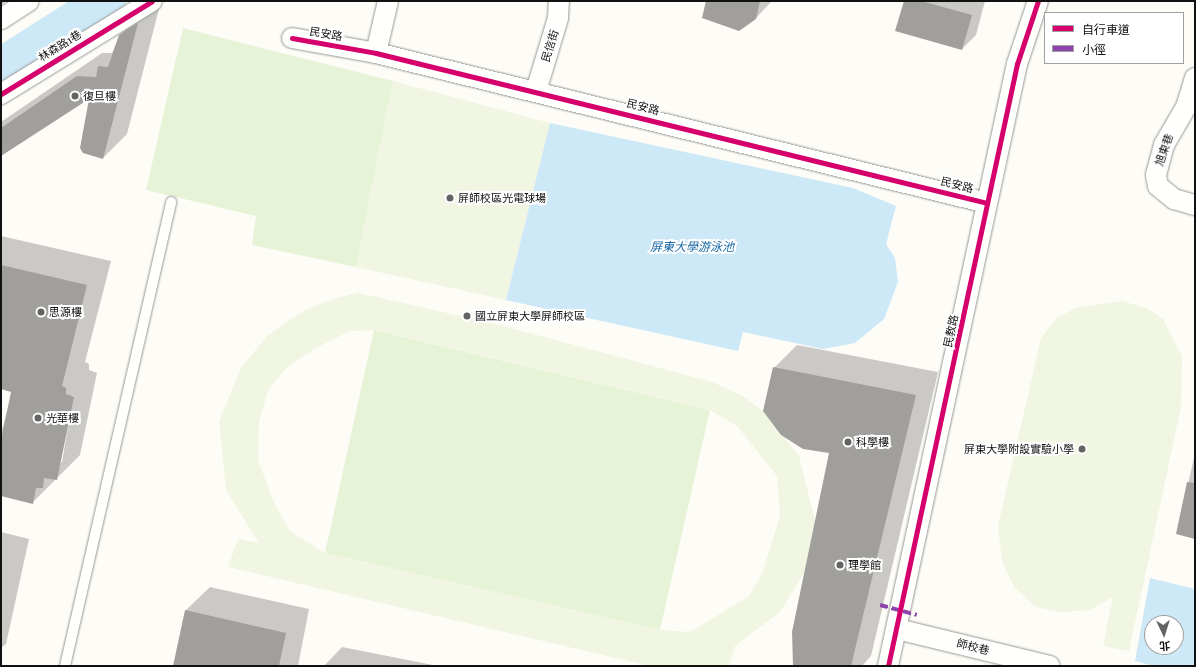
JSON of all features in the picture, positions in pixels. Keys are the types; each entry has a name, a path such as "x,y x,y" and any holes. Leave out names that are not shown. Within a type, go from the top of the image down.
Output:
{"street":[{"path":"1,18 29,1"},
{"name":"林森路1巷","path":"1,94 152,1"},
{"path":"376,53 388,1"},
{"name":"民信街","path":"536,91 558,18 559,1"},
{"name":"民教路","path":"888,666 1017,64 1038,1"},
{"name":"民安路","path":"292,38 376,53 536,91 987,203"},
{"name":"旭東巷","path":"1195,78 1186,107 1164,145 1156,175 1158,186 1174,199 1195,205"},
{"name":"師校巷","path":"897,629 1050,666"}],"lane":[{"path":"65,666 171,202"}],"green space":[{"path":"183,28 393,81 356,267 252,245 256,216 146,190"},
{"name":"屏師校區光電球場","path":"393,81 550,123 506,300 356,267"},
{"path":"359,293 500,325 712,382 741,395 763,411 799,456 815,521 805,571 780,612 735,646 729,666 650,666 228,567 238,539 259,543 226,490 219,421 241,368 268,335 305,310 336,298","holes":["375,330 710,410 737,426 777,476 780,516 762,574 749,596 690,632 660,630 325,553 290,531 275,505 258,460 259,421 268,391 286,368 314,349 350,331"]},
{"path":"1122,301 1146,308 1163,319 1182,356 1181,407 1129,651 1103,646 1113,597 1090,610 1062,612 1036,607 1014,587 1002,561 998,526 1041,338 1056,318 1076,308"},
{"path":"374,330 710,410 660,630 325,553"}],"water":[{"name":"屏東大學游泳池","path":"550,123 853,188 896,206 886,244 895,258 898,282 884,319 855,343 823,349 743,332 738,351 506,300"},
{"path":"1150,578 1195,589 1195,666 1154,666 1135,661"}],"building":[{"path":"706,1 760,1 756,19 739,31 702,18"},
{"path":"904,1 921,1 972,15 962,50 895,31"},
{"name":"復旦樓","path":"138,23 103,159 83,153 80,148 89,99 1,156 1,128 77,76 96,77 98,66 108,67 119,35"},
{"path":"1,265 87,285 62,386 66,388 66,394 74,397 57,480 44,478 43,488 36,488 33,504 1,496 1,440 11,392 1,389"},
{"path":"773,367 916,395 851,666 793,666 792,632 829,453 803,449 781,435 763,411"},
{"path":"1187,482 1195,483 1195,539 1176,534"},
{"path":"185,610 286,633 279,666 173,666"}],"waterway":[{"path":"1,68 106,1"}],"marked path":[{"path":"880,605 917,615"}],"cycle path":[{"path":"1,94 152,1"},
{"path":"888,666 1017,64 1038,1"},
{"path":"292,38 376,53 987,203"}],"place":[{"name":"復旦樓","path":"75,96"},
{"name":"屏師校區光電球場","path":"450,198"},
{"name":"思源樓","path":"41,312"},
{"name":"國立屏東大學屏師校區","path":"467,316"},
{"name":"光華樓","path":"38,418"},
{"name":"科學樓","path":"848,442"},
{"name":"屏東大學附設實驗小學","path":"1082,449"},
{"name":"理學館","path":"840,565"}]}
